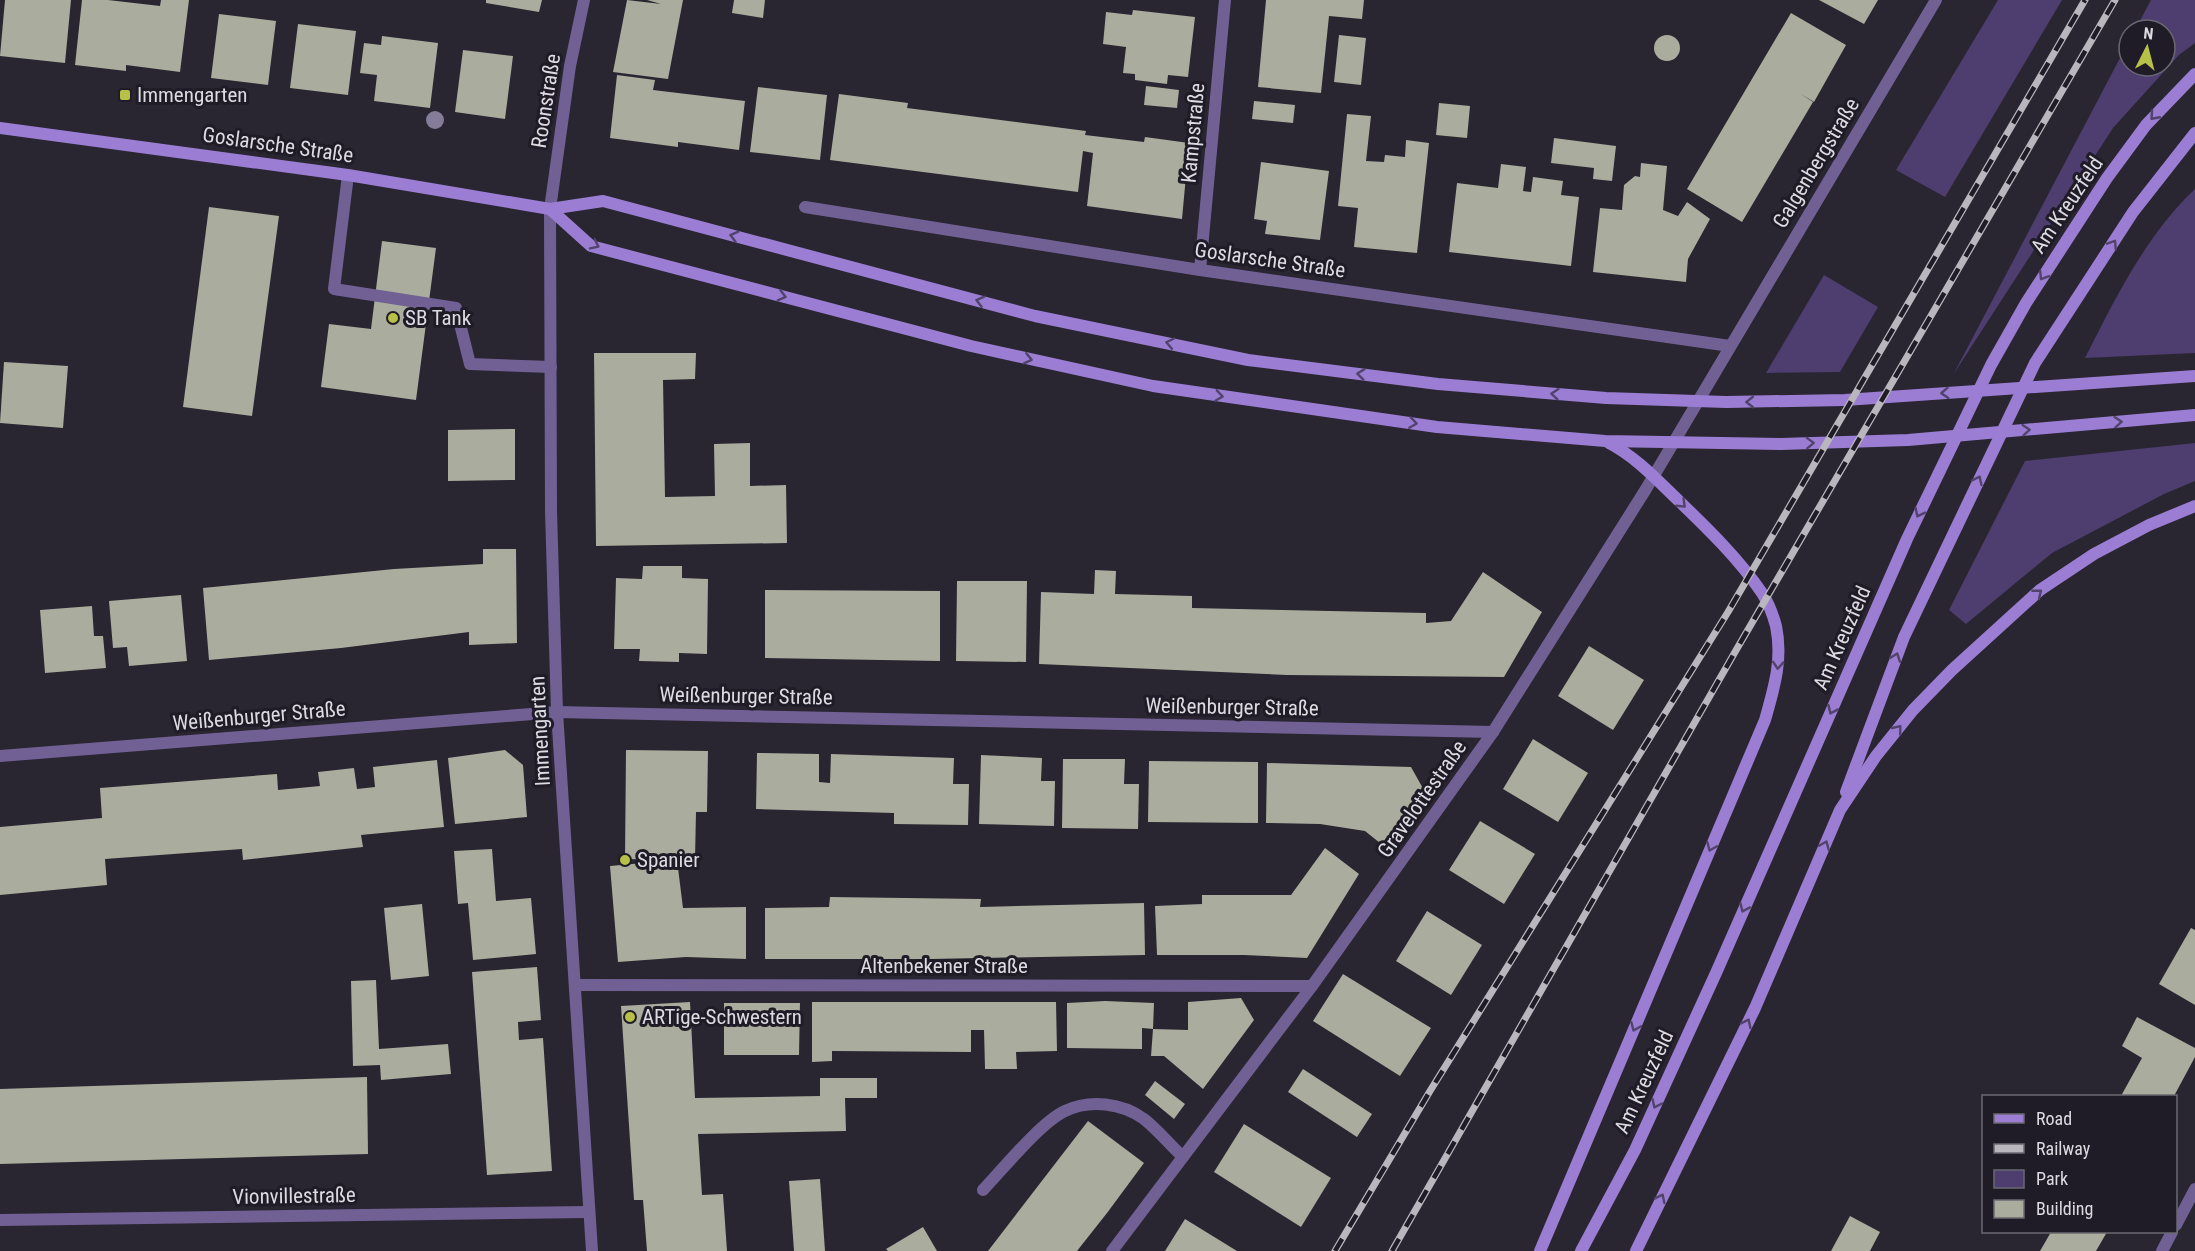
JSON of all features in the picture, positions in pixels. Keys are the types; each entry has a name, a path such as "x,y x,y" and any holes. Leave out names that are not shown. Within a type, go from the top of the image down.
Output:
{"main road":[{"name":"Am Kreuzfeld","path":"1581,1251 1644,1129 1716,973 1907,539 1991,364 2026,303 2107,178 2146,125 2195,74"},
{"name":"Goslarsche Straße","path":"0,128 348,175 550,209"},
{"path":"1636,1251 1755,1008 1840,810 1904,637 2035,363 2133,212 2195,133"},
{"path":"550,209 603,201 1035,316 1248,360 1438,384 1606,398 1726,402 1845,400 2195,376"},
{"path":"550,209 591,246 971,346 1153,386 1437,427 1605,441 1781,444 1908,440 2195,415"},
{"path":"1540,1251 1765,720 1778,673 1779,651 1773,618 1764,596 1748,574 1700,522 1634,459 1625,451 1605,441"},
{"path":"1840,810 1876,756 1913,710 1952,670 2040,590 2094,554 2150,525 2195,506"}],"street":[{"name":"Roonstraße","path":"550,209 570,66 584,0"},
{"name":"Kampstraße","path":"1200,270 1225,0"},
{"name":"Galgenbergstraße","path":"1730,346 1936,0"},
{"path":"348,175 334,289 456,308 470,364 551,367"},
{"name":"Goslarsche Straße","path":"806,207 1200,270 1730,346"},
{"name":"Immengarten","path":"550,209 551,511 557,711 592,1251"},
{"name":"Gravelottestraße","path":"1112,1251 1312,986 1493,732 1646,489 1730,346"},
{"name":"Weißenburger Straße","path":"0,756 557,711 1493,732"},
{"name":"Altenbekener Straße","path":"576,985 1312,986"},
{"path":"983,1190 1043,1128 1065,1111 1088,1103 1116,1106 1143,1118 1183,1157"},
{"path":"2177,1221 2195,1189"},
{"name":"Vionvillestraße","path":"0,1220 588,1212"},
{"path":"2162,1251 2171,1233"}],"green space":[{"path":"1998,0 2062,0 1945,197 1896,170"},
{"path":"2151,0 2195,0 2195,43 2177,57 2177,18 2141,18"},
{"path":"2117,64 2117,78 2158,78 2113,128 1953,375"},
{"path":"2195,189 2195,353 2085,358 2120,291 2147,247 2177,207"},
{"path":"1824,275 1878,307 1840,372 1766,373"},
{"path":"2195,443 2195,481 2164,494 2052,553 1966,624 1949,610 2025,461"}],"building":[{"path":"5,0 71,0 65,63 0,56"},
{"path":"82,0 108,0 160,6 161,0 189,0 180,72 126,65 126,71 75,65"},
{"path":"486,0 542,0 539,12 486,3"},
{"path":"627,0 661,4 647,0 683,0 668,79 613,72"},
{"path":"734,0 765,0 763,18 732,13"},
{"path":"1266,0 1364,0 1362,19 1329,16 1321,93 1258,87"},
{"path":"1819,0 1878,0 1864,24"},
{"path":"1133,10 1195,17 1188,77 1168,75 1167,84 1135,80 1135,74 1123,73 1126,47 1103,44 1106,12 1132,15"},
{"path":"1791,13 1846,45 1814,102 1801,94 1813,102 1742,222 1687,189"},
{"path":"219,14 276,21 268,85 211,78"},
{"path":"298,24 356,31 348,95 290,88"},
{"path":"1339,35 1366,38 1361,85 1334,82"},
{"path":"1667,35 1676,39 1680,48 1676,57 1667,61 1658,57 1654,48 1658,39"},
{"path":"382,36 438,43 430,108 374,101 377,75 360,73 364,43 381,45"},
{"path":"463,50 513,56 505,119 455,112"},
{"path":"617,75 655,80 653,90 745,101 739,150 678,142 678,147 610,138"},
{"path":"1146,86 1179,90 1177,108 1144,105"},
{"path":"758,87 827,95 820,160 750,152"},
{"path":"839,94 908,103 907,108 1086,131 1085,135 1144,142 1145,137 1189,143 1182,219 1087,206 1093,153 1083,151 1078,192 830,160"},
{"path":"1254,101 1295,105 1293,123 1252,119"},
{"path":"1439,103 1470,106 1467,138 1436,135"},
{"path":"1347,114 1371,116 1366,161 1384,162 1385,155 1405,157 1406,140 1429,143 1417,253 1354,247 1358,208 1338,206"},
{"path":"1554,138 1616,146 1612,181 1593,179 1594,168 1551,163"},
{"path":"1261,162 1329,171 1320,240 1265,234 1267,221 1254,219"},
{"path":"1641,163 1667,166 1663,210 1678,216 1687,202 1710,219 1688,259 1686,282 1593,272 1600,208 1622,210 1624,185 1635,176 1640,177"},
{"path":"1501,164 1526,167 1523,191 1531,192 1533,177 1563,181 1561,195 1579,197 1571,266 1449,252 1457,183 1498,188"},
{"path":"209,207 279,216 252,416 183,407"},
{"path":"382,241 436,248 416,400 321,387 329,324 371,329"},
{"path":"594,353 696,353 695,379 663,380 665,497 715,496 714,444 750,443 750,486 786,485 787,543 596,546"},
{"path":"4,362 68,366 63,428 0,423"},
{"path":"515,429 515,480 448,481 448,430"},
{"path":"483,549 516,549 517,643 469,645 469,632 341,648 209,660 203,588 394,569 483,564"},
{"path":"643,566 682,566 682,578 708,579 707,654 679,653 679,662 639,661 640,649 614,649 616,578 642,579"},
{"path":"1095,570 1116,571 1115,594 1192,596 1192,608 1426,613 1426,623 1451,621 1483,572 1542,612 1504,677 1287,675 1039,664 1041,592 1094,594"},
{"path":"957,581 1027,581 1026,662 956,661"},
{"path":"765,590 940,591 940,661 765,658"},
{"path":"181,595 187,661 129,666 127,647 113,648 109,601"},
{"path":"92,606 94,636 103,636 106,668 45,673 40,610"},
{"path":"1589,646 1644,680 1613,730 1558,696"},
{"path":"1533,739 1588,773 1558,822 1503,789"},
{"path":"505,750 523,765 527,817 455,824 448,758"},
{"path":"626,750 708,751 707,812 696,812 695,859 625,859"},
{"path":"757,753 819,754 819,782 830,783 831,754 954,758 953,784 969,784 968,825 894,824 894,813 756,809"},
{"path":"981,755 1042,758 1041,781 1055,781 1054,826 979,824"},
{"path":"1063,759 1125,759 1124,784 1139,784 1138,829 1062,828"},
{"path":"437,760 444,827 361,835 363,847 243,860 242,849 105,859 107,885 0,895 0,827 102,818 100,788 277,774 278,790 320,786 318,772 354,768 357,789 375,787 373,767"},
{"path":"1149,761 1258,762 1258,823 1148,822"},
{"path":"1267,763 1411,767 1425,792 1385,847 1365,831 1320,824 1266,823"},
{"path":"1480,821 1535,854 1504,904 1449,870"},
{"path":"1325,848 1359,874 1307,958 1157,955 1155,906 1202,904 1202,895 1291,895"},
{"path":"492,849 496,901 531,898 536,954 473,960 468,903 458,904 454,851"},
{"path":"677,860 683,908 746,907 746,959 686,957 618,962 610,866"},
{"path":"830,897 981,899 980,907 1144,903 1145,955 765,959 765,908 829,907"},
{"path":"422,904 429,976 391,980 384,908"},
{"path":"1427,911 1482,945 1451,995 1396,961"},
{"path":"2191,928 2195,930 2195,1005 2159,984"},
{"path":"537,967 541,1020 518,1022 519,1040 543,1038 552,1171 487,1175 472,972"},
{"path":"1343,974 1431,1028 1400,1076 1313,1021"},
{"path":"376,980 379,1049 448,1044 451,1074 381,1080 380,1065 353,1066 351,981"},
{"path":"1241,998 1254,1020 1203,1089 1164,1056 1151,1056 1153,1029 1188,1030 1188,1002"},
{"path":"1105,1001 1154,1003 1153,1029 1142,1028 1142,1049 1067,1048 1067,1003"},
{"path":"690,1002 695,1098 820,1096 820,1078 877,1078 877,1098 845,1098 846,1131 698,1134 702,1195 723,1194 727,1251 647,1251 643,1200 634,1200 621,1006"},
{"path":"812,1002 1056,1002 1057,1051 1016,1052 1017,1069 985,1069 984,1030 971,1030 971,1052 832,1051 832,1061 812,1062"},
{"path":"724,1003 800,1003 799,1055 724,1055"},
{"path":"2137,1017 2195,1048 2195,1057 2175,1095 2122,1095 2142,1058 2122,1046"},
{"path":"1303,1069 1372,1114 1357,1137 1288,1092"},
{"path":"367,1077 368,1154 0,1164 0,1089"},
{"path":"1155,1081 1185,1104 1174,1119 1145,1095"},
{"path":"1088,1121 1144,1163 1107,1213 1077,1251 988,1251"},
{"path":"1244,1124 1331,1178 1301,1227 1214,1172"},
{"path":"820,1179 825,1251 794,1251 789,1181"},
{"path":"1850,1216 1880,1232 1870,1251 1831,1251"},
{"path":"1185,1219 1237,1251 1165,1251"},
{"path":"923,1227 937,1251 888,1251 886,1249"},
{"path":"2050,1233 2106,1233 2096,1251 2040,1251"}],"railway":[{"path":"1335,1251 1430,1091 1728,612 2085,0"},
{"path":"1392,1251 1735,652 2115,0"}],"place":[{"name":"Immengarten","path":"125,95"},
{"name":"SB Tank","path":"393,318"},
{"name":"Spanier","path":"625,860"},
{"name":"ARTige-Schwestern","path":"630,1017"}]}
